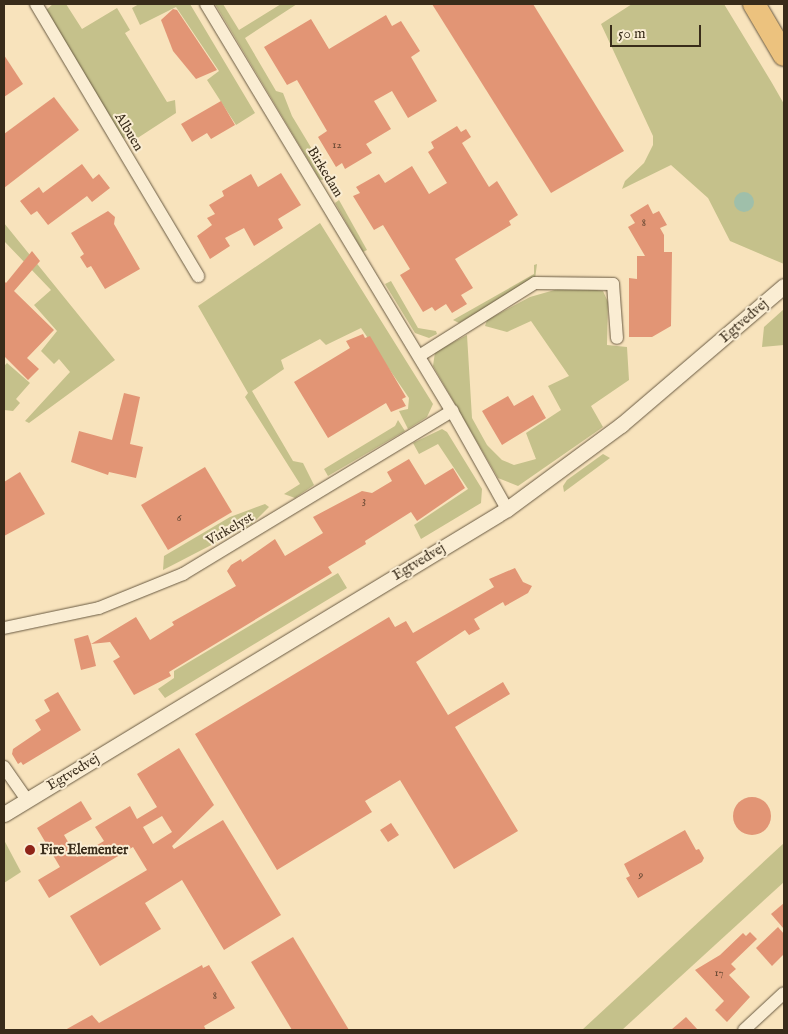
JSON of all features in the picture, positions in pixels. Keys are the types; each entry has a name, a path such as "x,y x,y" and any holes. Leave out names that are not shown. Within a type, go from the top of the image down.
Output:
{"highway":[{"path":"754,4 784,55"}],"street":[{"name":"Albuen","path":"36,4 198,276"},
{"name":"Birkedam","path":"206,4 452,411 508,509"},
{"path":"419,356 541,282 613,284 617,338"},
{"name":"Egtvedvej","path":"4,814 508,509 622,425 784,286"},
{"name":"Virkelyst","path":"4,628 99,608 183,574 452,411"},
{"path":"4,767 26,800"},
{"path":"744,1030 784,993"}],"shaded area":[{"path":"53,4 66,4 82,29 117,8 130,30 125,33 167,102 175,100 176,113 133,141 121,137 46,10"},
{"path":"139,4 190,4 255,113 236,125 207,80 219,71 176,7 140,25 132,8"},
{"path":"215,4 223,4 239,30 281,4 297,4 245,38 276,91 283,93 292,116 327,174 328,180 320,180"},
{"path":"632,4 724,4 772,83 784,104 784,264 730,241 708,198 671,165 622,189 625,181 644,163 653,145 653,136 601,24"},
{"path":"744,192 751,195 754,202 751,209 744,212 737,209 734,202 737,195"},
{"path":"339,200 367,250 363,252 335,203"},
{"path":"4,223 115,360 29,423 25,421 70,372 59,359 54,364 41,351 57,331 34,305 51,290 4,241"},
{"path":"320,223 433,404 427,417 408,429 399,411 408,409 409,398 361,328 326,345 320,339 281,360 284,369 252,391 293,461 303,463 314,485 295,498 284,494 300,484 245,397 248,393 198,306"},
{"path":"537,264 535,279 459,323 453,320 534,274 534,265"},
{"path":"391,281 418,328 436,331 437,334 429,338 415,333 385,284"},
{"path":"584,288 603,291 608,302 607,345 627,347 629,380 591,406 603,427 518,486 498,478 433,366 435,352 467,335 472,418 487,445 502,460 514,465 536,459 526,433 561,410 548,386 569,376 531,321 507,332 485,326 487,320 530,297 558,289"},
{"path":"784,309 784,345 762,347 764,327"},
{"path":"7,363 30,383 16,399 20,403 13,411 4,410 4,366"},
{"path":"398,420 405,431 328,476 324,469 395,426"},
{"path":"442,429 447,432 482,489 481,503 421,539 414,525 468,489 438,444 419,454 413,443"},
{"path":"603,454 610,458 564,492 563,486 567,480"},
{"path":"265,504 269,507 252,524 163,570 164,556 230,517"},
{"path":"338,573 347,588 165,698 158,689 174,678 174,671"},
{"path":"4,840 21,872 4,883"},
{"path":"784,843 784,882 622,1030 582,1030"}],"building":[{"path":"432,4 533,4 624,151 551,193"},
{"path":"173,9 177,10 217,70 196,79 173,51 161,20"},
{"path":"386,15 392,26 401,21 420,51 411,57 437,101 408,118 392,91 374,101 391,129 366,144 372,153 345,169 342,163 336,167 318,137 327,131 297,80 287,85 264,47 311,19 329,49"},
{"path":"4,55 23,84 4,97"},
{"path":"54,97 79,130 4,188 4,134"},
{"path":"221,101 235,125 211,139 207,133 192,142 181,124"},
{"path":"457,126 461,132 466,129 471,137 462,143 489,187 497,181 518,215 509,221 511,225 455,259 473,288 461,295 467,304 452,313 446,304 435,311 432,307 423,312 400,275 410,269 383,225 374,230 353,196 360,193 356,187 379,174 385,183 412,166 429,194 447,183 428,152 434,148 431,142"},
{"path":"82,164 93,179 99,174 110,188 92,202 87,196 48,225 37,211 31,215 20,201 39,187 43,193"},
{"path":"281,173 301,205 278,219 283,228 254,246 244,228 225,238 230,246 210,259 197,236 212,225 207,218 215,214 209,205 224,196 222,191 251,174 258,187"},
{"path":"648,204 653,214 659,211 667,225 660,228 664,235 664,252 672,252 671,326 652,337 629,337 629,278 637,279 637,256 645,256 628,227 635,223 630,215"},
{"path":"108,211 115,217 114,224 140,269 105,289 91,266 87,268 80,257 84,254 71,233"},
{"path":"32,251 40,261 14,291 54,330 27,358 39,369 28,380 4,356 4,281 6,283"},
{"path":"363,334 365,338 370,336 406,397 402,399 406,406 391,412 386,403 328,438 294,382 350,348 346,341"},
{"path":"124,393 140,397 130,444 143,447 136,478 109,472 108,475 71,462 79,431 112,440"},
{"path":"533,395 546,418 502,445 482,411 508,396 514,406"},
{"path":"409,459 425,485 453,468 465,488 417,521 411,512 365,541 366,544 328,567 332,573 169,672 171,676 134,695 113,661 120,657 110,642 91,644 136,617 150,640 174,625 172,622 236,586 227,571 231,565 241,559 242,562 275,539 285,556 323,533 313,517 362,491 372,493 392,481 387,472"},
{"path":"205,467 232,512 168,550 141,505"},
{"path":"20,472 45,514 4,536 4,482"},
{"path":"515,568 523,582 532,586 528,593 505,606 503,602 474,619 480,629 469,635 465,630 416,662 448,715 503,682 510,694 455,727 518,831 454,869 400,780 365,801 372,812 277,870 195,734 389,617 395,627 406,621 413,633 494,587 489,579"},
{"path":"88,635 96,666 81,670 74,639"},
{"path":"58,692 81,730 23,765 21,762 18,764 12,754 13,749 41,730 35,720 50,711 44,700"},
{"path":"179,748 214,805 172,846 174,849 223,820 281,915 224,950 182,880 145,903 161,929 100,966 70,916 147,870 133,847 49,898 38,880 60,867 37,828 81,801 92,819 64,835 77,857 104,841 95,827 130,806 137,819 157,807 137,774","holes":["162,816 172,832 153,844 143,827"]},
{"path":"752,797 766,802 771,816 766,830 752,835 738,830 733,816 738,802"},
{"path":"391,823 399,835 388,842 380,830"},
{"path":"685,830 696,850 699,849 704,858 702,862 638,898 626,878 630,876 624,864"},
{"path":"784,903 784,929 771,914"},
{"path":"778,927 784,934 784,954 772,966 756,948"},
{"path":"750,932 757,939 731,964 736,969 729,975 750,997 727,1022 715,1010 724,1001 695,970 720,955 743,933 746,936"},
{"path":"293,937 349,1030 292,1030 251,962"},
{"path":"202,965 203,968 209,965 235,1008 204,1026 206,1030 65,1030 92,1015 99,1023"},
{"path":"686,1017 698,1030 671,1030"}],"place":[{"name":"Fire Elementer","path":"30,850"}]}
